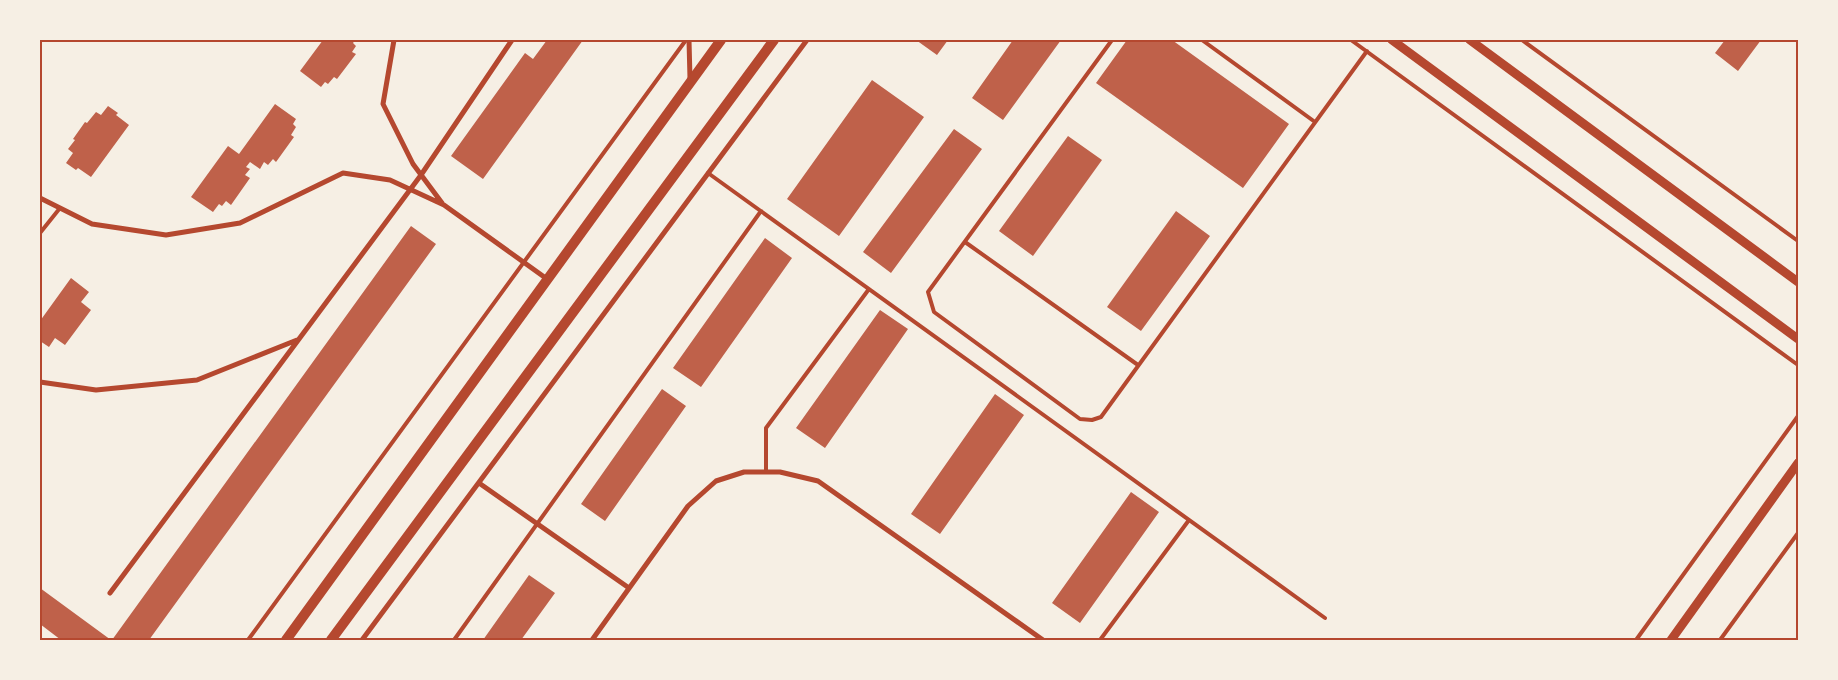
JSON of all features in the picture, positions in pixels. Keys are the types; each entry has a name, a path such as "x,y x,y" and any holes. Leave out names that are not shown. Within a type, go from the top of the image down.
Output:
{"main road":[{"path":"286,640 721,40"},
{"path":"331,640 774,40"}],"street":[{"path":"394,40 383,104 412,164 444,205"},
{"path":"110,593 421,175 512,40"},
{"path":"688,40 690,83"},
{"path":"362,640 807,40"},
{"path":"1392,40 1798,339"},
{"path":"1470,40 1798,282"},
{"path":"40,198 92,224 166,235 240,223 343,172 390,180 444,205 547,280"},
{"path":"40,382 96,390 198,380 298,340"},
{"path":"1671,640 1798,463"},
{"path":"592,640 688,506 716,482 744,472 780,472 818,481 1043,640"},
{"path":"479,483 629,588"}],"lane":[{"path":"248,640 688,40"},
{"path":"1112,40 928,292 934,312 1080,419 1092,420 1101,417 1367,51"},
{"path":"1202,40 1316,122"},
{"path":"1351,40 1798,365"},
{"path":"1522,40 1798,241"},
{"path":"708,173 1325,618"},
{"path":"40,233 60,208"},
{"path":"454,640 761,211"},
{"path":"965,242 1138,365"},
{"path":"766,472 766,428 869,289"},
{"path":"1636,640 1798,416"},
{"path":"1100,640 1189,520"},
{"path":"1720,640 1798,533"}],"building":[{"path":"323,40 355,40 353,43 356,46 352,52 356,54 337,79 334,77 328,84 325,82 321,87 300,71"},
{"path":"547,40 583,40 483,179 451,156 525,53 533,59"},
{"path":"916,40 948,40 937,55"},
{"path":"1013,40 1061,40 1003,120 972,98"},
{"path":"1127,40 1172,40 1289,124 1243,188 1096,83"},
{"path":"1725,40 1761,40 1738,71 1715,53"},
{"path":"872,80 924,117 839,236 787,199"},
{"path":"275,104 296,119 293,124 296,127 291,135 294,137 276,162 273,159 268,165 264,162 260,169 250,162 246,167 250,169 245,175 250,178 231,205 226,201 222,206 219,204 213,212 191,197 228,146 239,154"},
{"path":"108,106 118,113 116,115 129,125 91,177 78,168 76,170 66,163 73,153 68,149 85,122 87,123 96,112 101,115"},
{"path":"954,129 982,149 891,273 863,252"},
{"path":"1068,136 1102,160 1033,256 999,231"},
{"path":"1176,211 1210,236 1141,331 1107,307"},
{"path":"411,226 436,244 149,640 112,640"},
{"path":"765,238 792,258 701,387 673,368"},
{"path":"71,278 89,292 81,302 91,310 65,345 55,338 49,347 40,341 40,321"},
{"path":"880,310 908,329 825,448 796,428"},
{"path":"662,389 686,406 605,521 581,504"},
{"path":"995,394 1024,415 940,534 911,514"},
{"path":"1131,492 1159,512 1080,623 1052,603"},
{"path":"529,575 555,593 521,640 483,640"},
{"path":"40,588 111,640 61,640 40,624"}]}
